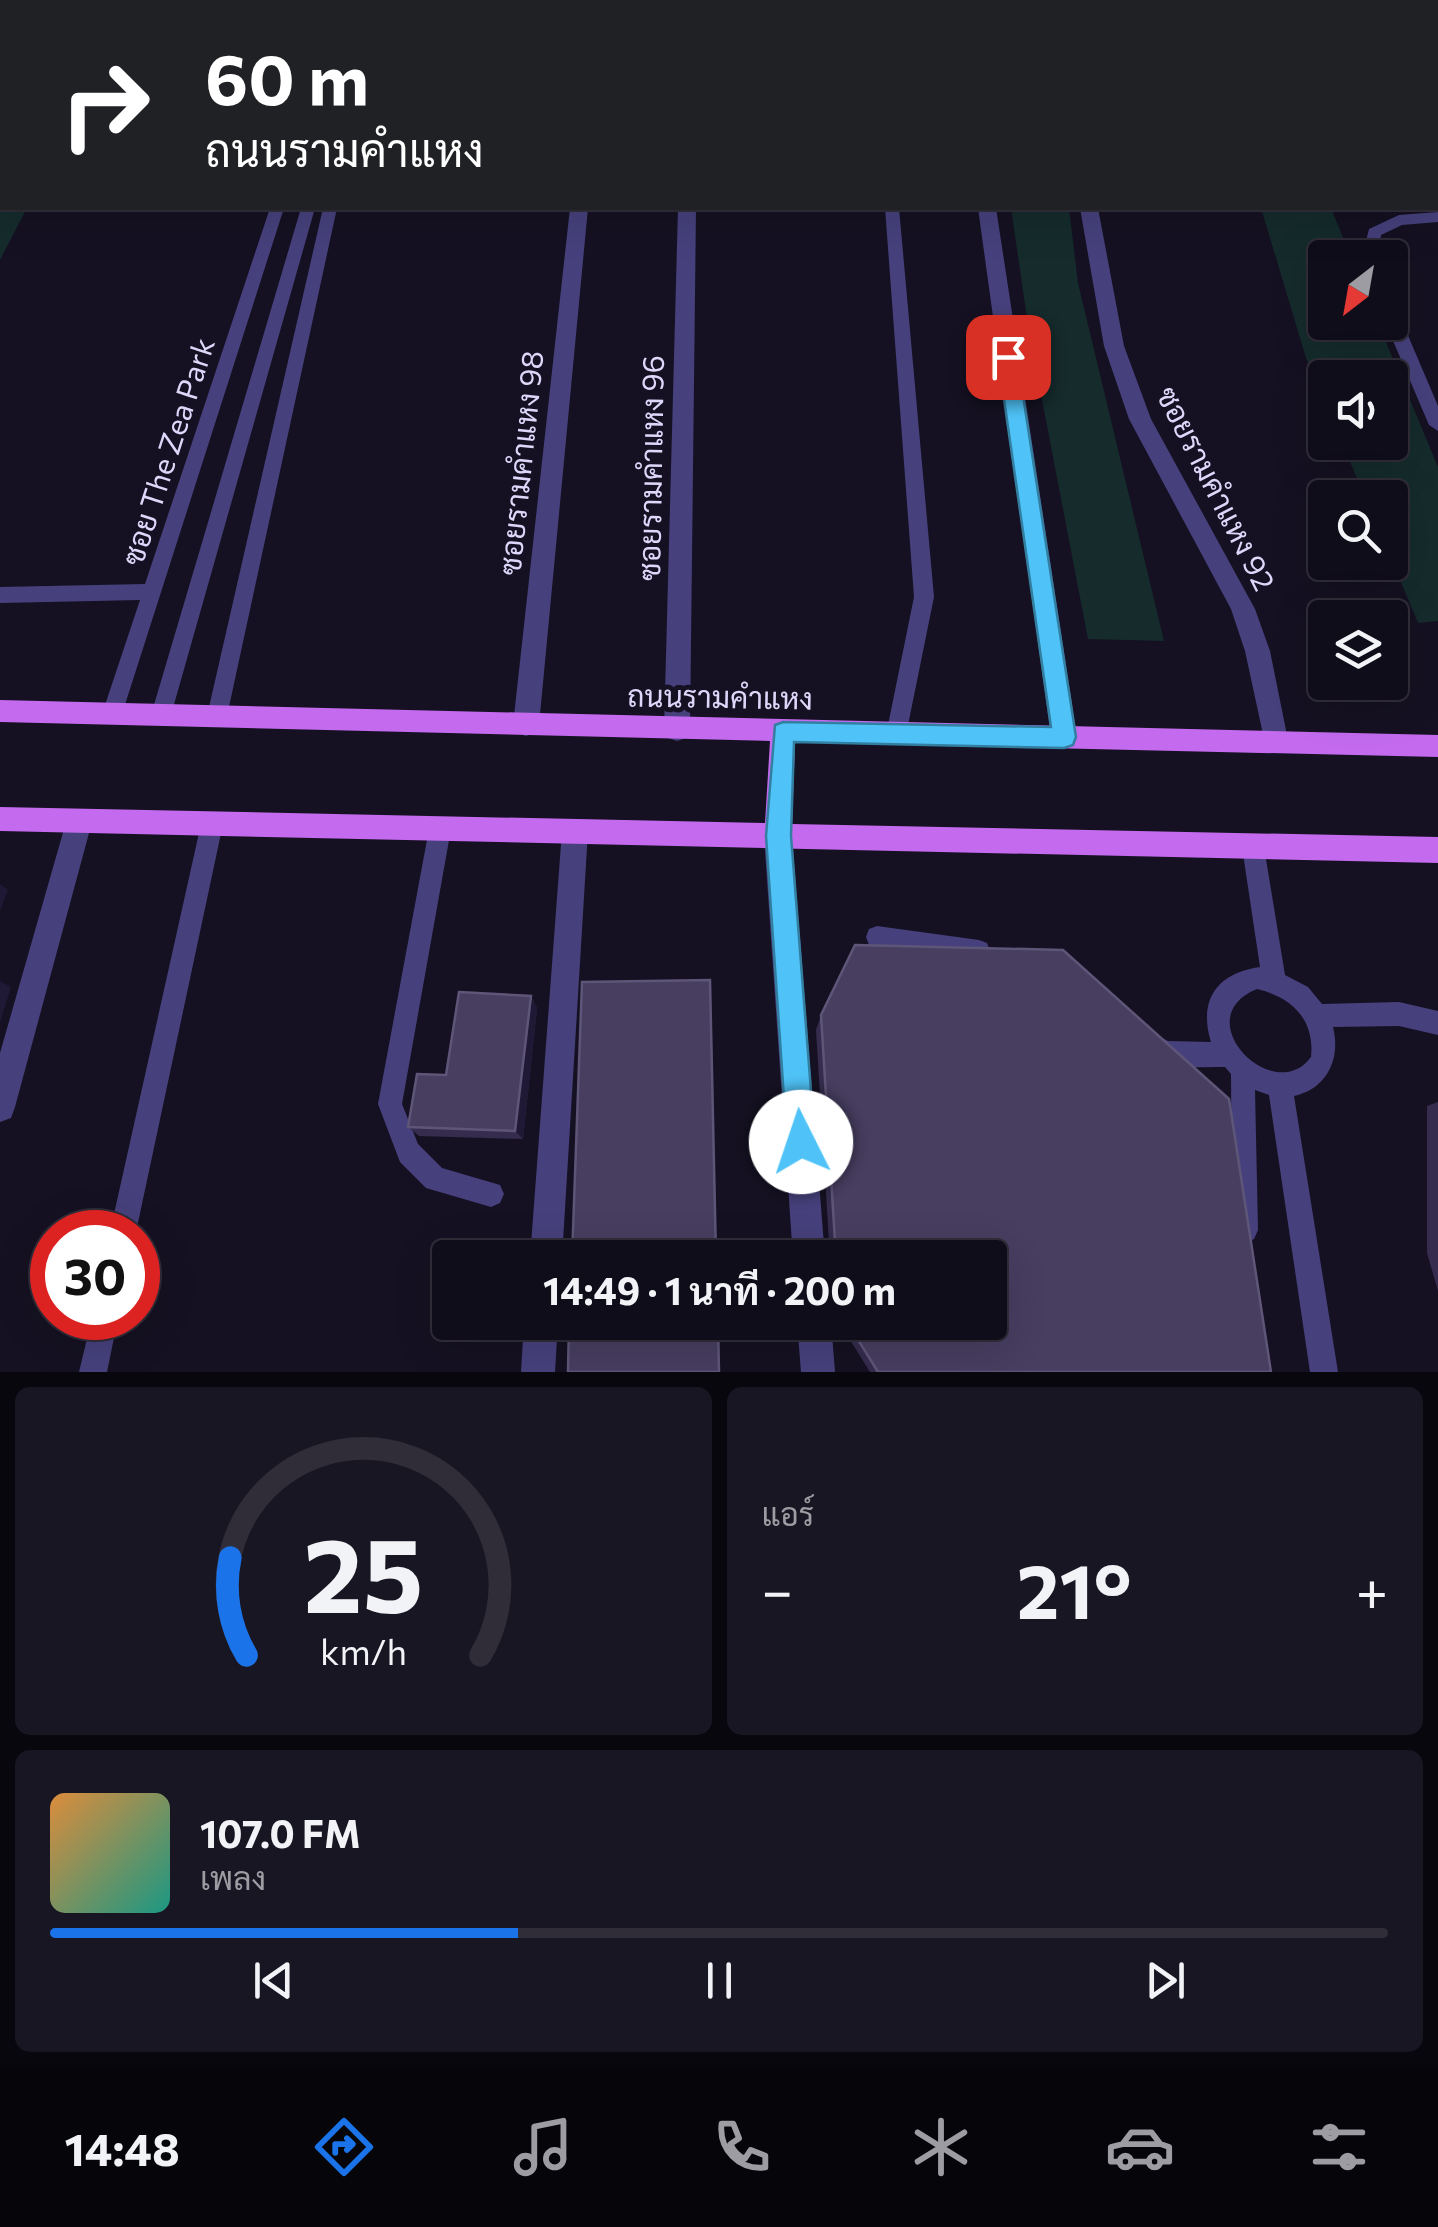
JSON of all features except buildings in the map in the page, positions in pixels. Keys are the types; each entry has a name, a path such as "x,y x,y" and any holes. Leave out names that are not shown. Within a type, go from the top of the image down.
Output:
{"main road":[{"name":"ถนนรามคำแหง","path":"0,711 1438,746"},
{"path":"778,836 783,732"},
{"path":"0,819 1438,850"}],"street":[{"name":"ซอยรามคําแหง 98","path":"526,725 579,210"},
{"name":"ซอยรามคําแหง 96","path":"676,730 687,210"},
{"path":"987,210 1064,737"},
{"name":"ซอยรามคําแหง 92","path":"1089,210 1114,346 1133,401 1220,569 1236,592 1257,640 1275,740"},
{"path":"0,1107 79,822"},
{"path":"547,1240 575,831"},
{"path":"778,836 809,1240"},
{"path":"538,1372 541,1340"},
{"path":"815,1340 818,1372"}],"lane":[{"name":"ซอย The Zea Park","path":"112,714 276,210"},
{"path":"161,715 307,210"},
{"path":"217,716 330,210"},
{"path":"892,210 924,596 896,735"},
{"path":"1373,240 1374,232 1399,220 1438,217"},
{"path":"1398,340 1438,424"},
{"path":"1418,376 1438,377"},
{"path":"0,595 152,592"},
{"path":"128,1210 212,824"},
{"path":"440,829 390,1104 409,1153 436,1179 490,1194"},
{"path":"1254,847 1274,981"},
{"path":"877,937 1008,954"},
{"path":"1130,1032 1164,1053 1236,1062 1262,1081 1280,1086 1297,1084 1321,1065 1325,1050 1317,1016 1291,989 1274,981 1241,981 1218,1002 1216,1019 1236,1062 1246,1259"},
{"path":"1317,1016 1399,1014 1438,1023"},
{"path":"1280,1086 1324,1372"},
{"path":"93,1372 100,1340"}],"green space":[{"path":"0,210 26,210 0,260"},
{"path":"1011,210 1069,210 1078,283 1164,641 1088,639 1029,332"},
{"path":"1262,210 1332,210 1344,240 1308,240 1308,340 1385,340 1393,360 1308,363"},
{"path":"1408,395 1438,467 1438,621 1418,623 1400,580 1408,580 1408,480 1358,480 1349,460 1408,460"}],"route":[{"path":"801,1142 778,836 783,732 1064,737 1008,357"}]}
